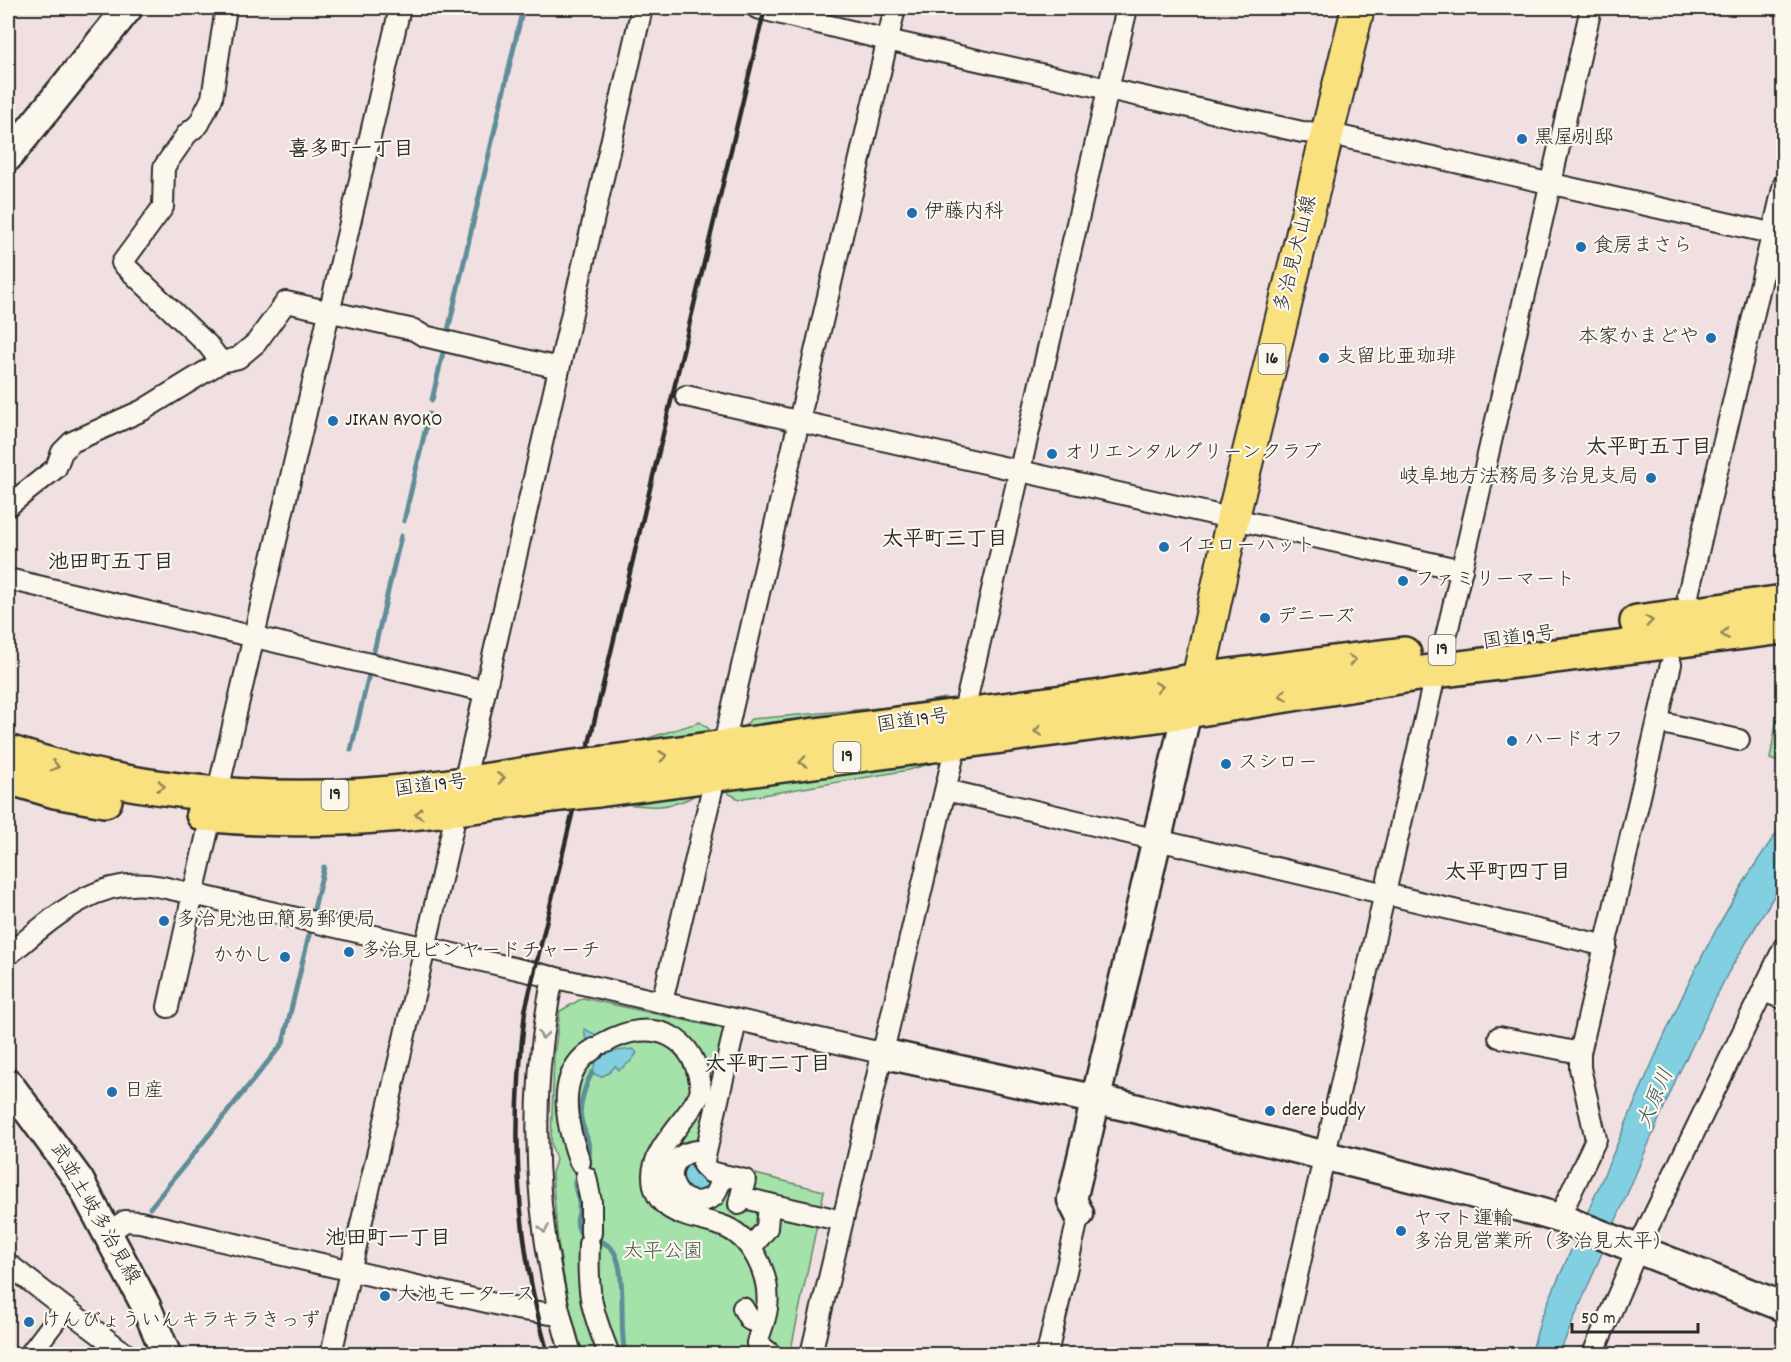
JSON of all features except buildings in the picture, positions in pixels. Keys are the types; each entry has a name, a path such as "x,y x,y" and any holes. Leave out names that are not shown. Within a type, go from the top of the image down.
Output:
{"highway":[{"name":"国道19号","path":"8,752 126,782 207,792 275,797 563,781 1187,711 1439,660 1784,602"},
{"name":"国道19号","path":"601,776 1198,680 1784,627"},
{"name":"国道19号","path":"8,777 55,790 141,806 253,819 360,819 404,816 563,781"}],"main road":[{"name":"多治見犬山線","path":"1187,711 1198,680 1233,517 1358,8"}],"street":[{"path":"8,157 128,8"},
{"path":"221,362 208,345 122,263 163,207 164,167 187,134 199,124 212,98 226,8"},
{"path":"220,782 220,771 254,636 400,8"},
{"path":"467,770 642,8"},
{"path":"757,8 887,40 1302,132 1326,133 1778,235"},
{"path":"726,735 895,8"},
{"path":"966,702 1127,8"},
{"path":"1279,1354 1591,8"},
{"path":"1688,595 1778,235 1784,184"},
{"path":"8,506 56,468 62,452 72,442 143,410 221,362 238,358 256,343 285,302 414,330 424,336 559,368"},
{"path":"686,396 1462,570"},
{"path":"8,579 485,691"},
{"path":"1563,1219 1596,1139 1580,1053 1671,664"},
{"path":"1047,1354 1079,1214 1072,1200 1187,711"},
{"path":"1658,722 1739,740"},
{"path":"811,1354 954,753"},
{"path":"662,1002 713,786"},
{"path":"946,790 1355,887 1387,892 1606,946"},
{"path":"331,1354 453,827"},
{"path":"168,1007 208,830"},
{"path":"8,955 68,907 104,888 147,885 193,894 881,1053 1096,1099 1450,1187 1563,1219 1784,1307"},
{"path":"1593,1354 1634,1247 1762,991 1780,960"},
{"path":"553,977 540,1057 536,1126 541,1213 571,1354"},
{"path":"1762,991 1784,999"},
{"path":"609,1354 592,1311 587,1274 591,1202 570,1132 566,1093 572,1072 581,1060 620,1033 657,1030 683,1044 697,1063 710,1094"},
{"path":"734,1031 710,1094 703,1165 710,1172 745,1180 740,1201 769,1204 830,1218"},
{"path":"1499,1036 1580,1053"},
{"name":"武並土岐多治見線","path":"8,1083 55,1143 79,1180 146,1306 166,1354"},
{"path":"710,1094 657,1158 653,1174 656,1192 671,1209 683,1216 722,1225 751,1248 763,1270 767,1292 767,1308 757,1343 763,1354"},
{"path":"700,1151 684,1155 673,1168 673,1185 677,1192 691,1202 700,1202 714,1196 722,1179"},
{"path":"751,1248 767,1228 769,1204"},
{"path":"108,1233 125,1221 140,1222 517,1309 564,1316 592,1311"},
{"path":"8,1264 126,1354"},
{"path":"30,1354 65,1308"},
{"path":"743,1308 750,1320 762,1324"}],"green space":[{"path":"1783,681 1783,764 1770,759"},
{"path":"946,698 954,702 742,729 751,719 890,707"},
{"path":"700,722 709,729 711,737 606,751"},
{"path":"944,757 939,761 909,770 739,799 728,793 729,785"},
{"path":"698,788 697,794 686,800 664,806 606,802"},
{"name":"太平公園","path":"583,998 738,1032 707,1162 824,1191 790,1354 583,1354 569,1306 558,1243 552,1173 556,1160 551,1144 554,1056 560,1011"}],"water":[{"name":"大原川","path":"1783,824 1783,881 1728,973 1677,1077 1559,1354 1531,1354 1541,1318 1691,978 1733,900"},
{"path":"584,1029 599,1036 610,1052 633,1049 637,1053 619,1070 615,1066 601,1077 592,1073 599,1053 586,1041"},
{"path":"690,1154 716,1189 687,1195 676,1169"}],"waterway":[{"path":"447,335 523,8"},
{"path":"432,400 444,348"},
{"path":"404,521 429,414"},
{"path":"374,651 401,536"},
{"path":"351,750 370,670"},
{"path":"314,909 324,867"},
{"path":"150,1208 283,1043 310,931"},
{"path":"587,1165 590,1153 580,1114 585,1089 592,1073"},
{"path":"581,1172 575,1180 579,1203 577,1222 582,1236 603,1242 615,1254 621,1280 625,1354"}],"railway":[{"path":"548,1354 529,1269 519,1184 518,1099 525,1011 765,8"}],"place":[{"name":"黒屋別邸","path":"1522,139"},
{"name":"伊藤内科","path":"912,213"},
{"name":"食房まさら","path":"1581,247"},
{"name":"本家かまどや","path":"1711,338"},
{"name":"支留比亜珈琲","path":"1324,358"},
{"name":"JIKAN RYOKO","path":"333,421"},
{"name":"オリエンタルグリーンクラブ","path":"1052,454"},
{"name":"岐阜地方法務局多治見支局","path":"1651,478"},
{"name":"イエローハット","path":"1164,547"},
{"name":"ファミリーマート","path":"1403,581"},
{"name":"デニーズ","path":"1265,618"},
{"name":"ハードオフ","path":"1512,741"},
{"name":"スシロー","path":"1226,764"},
{"name":"多治見池田簡易郵便局","path":"164,921"},
{"name":"多治見ビンヤードチャーチ","path":"349,952"},
{"name":"かかし","path":"285,957"},
{"name":"日産","path":"112,1092"},
{"name":"dere buddy","path":"1270,1111"},
{"name":"ヤマト運輸 多治見営業所（多治見太平）","path":"1401,1231"},
{"name":"大池モータース","path":"385,1296"},
{"name":"けんびょういんキラキラきっず","path":"29,1322"}],"district":[{"name":"喜多町一丁目","path":"351,151"},
{"name":"太平町五丁目","path":"1649,449"},
{"name":"太平町三丁目","path":"945,541"},
{"name":"池田町五丁目","path":"111,564"},
{"name":"太平町四丁目","path":"1508,874"},
{"name":"太平町二丁目","path":"768,1066"},
{"name":"池田町一丁目","path":"388,1240"}]}
